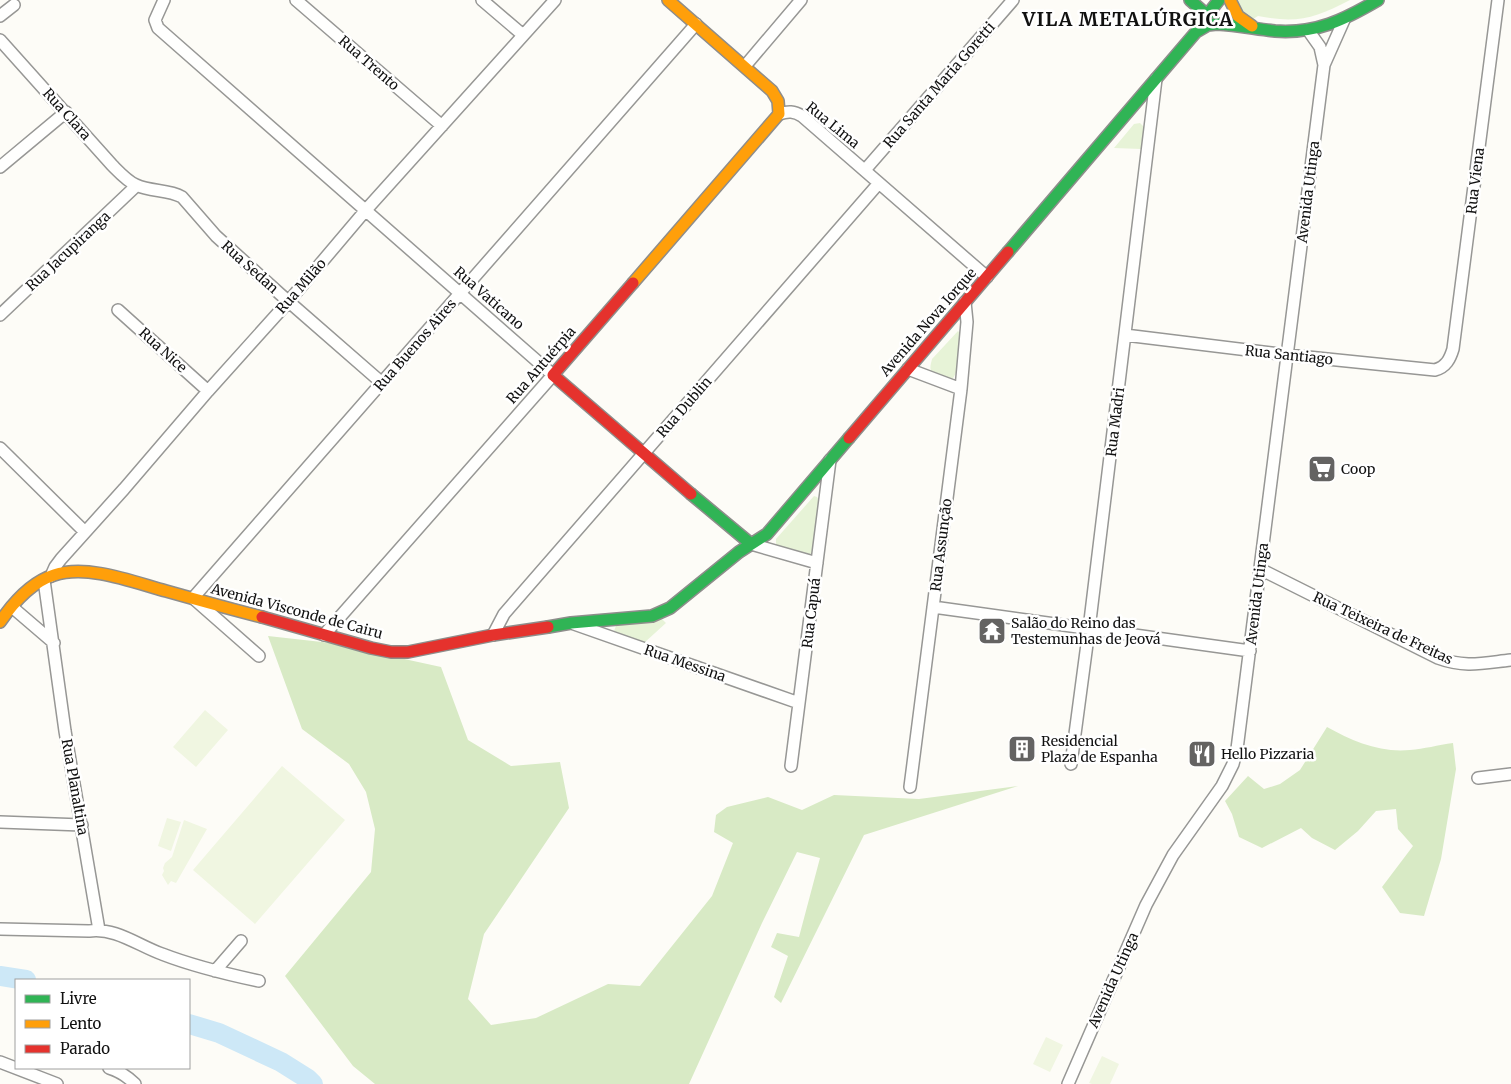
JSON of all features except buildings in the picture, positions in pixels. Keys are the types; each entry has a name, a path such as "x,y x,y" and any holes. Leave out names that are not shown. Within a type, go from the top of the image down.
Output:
{"main road":[{"path":"668,0 772,90 778,101 779,114"},
{"path":"1190,0 1207,14"},
{"name":"Avenida Nova Iorque","path":"664,611 739,552 767,534 1196,32 1207,14 1219,0"},
{"path":"1230,0 1239,18 1255,28"},
{"path":"1196,32 1212,24 1281,31 1308,30 1325,27 1344,20 1378,0"},
{"name":"Rua Antuérpia","path":"554,375 779,114"},
{"name":"Rua Vaticano","path":"554,375 741,537 752,544"},
{"name":"Avenida Visconde de Cairu","path":"0,622 12,607 36,585 60,573 78,571 193,598 371,648 400,652 571,623 645,617 664,611"}],"street":[{"name":"Rua Vaticano","path":"164,0 156,20 158,28 554,375"},
{"name":"Rua Trento","path":"296,0 442,126"},
{"path":"482,0 523,35"},
{"name":"Rua Milão","path":"47,578 61,559 366,211 555,0"},
{"path":"745,66 801,0"},
{"name":"Rua Santa Maria Goretti","path":"865,170 1013,0"},
{"name":"Rua Viena","path":"1448,360 1453,349 1498,0"},
{"path":"0,16 14,5"},
{"name":"Avenida Utinga","path":"1068,1084 1146,905 1173,855 1222,786 1233,764 1237,749 1324,65 1344,20"},
{"name":"Rua Buenos Aires","path":"193,598 696,24"},
{"name":"Avenida Utinga","path":"1308,30 1320,46 1324,65"},
{"name":"Rua Clara","path":"0,40 124,177 136,186"},
{"name":"Rua Madri","path":"1072,764 1156,79"},
{"path":"0,167 66,112"},
{"name":"Rua Lima","path":"779,114 791,112 802,116 987,277"},
{"name":"Rua Dublin","path":"494,635 504,614 879,183"},
{"name":"Rua Sedan","path":"136,186 176,193 182,197 210,230 288,302 382,383"},
{"name":"Rua Jacupiranga","path":"0,315 136,186"},
{"name":"Rua Assunção","path":"910,787 961,389 967,322 966,302"},
{"name":"Rua Nice","path":"118,310 208,391"},
{"name":"Rua Santiago","path":"1125,335 1288,355 1435,370 1441,368 1448,360"},
{"path":"908,369 961,389"},
{"name":"Rua Antuérpia","path":"324,635 554,375"},
{"path":"0,448 86,532"},
{"name":"Rua Capuá","path":"791,766 830,460"},
{"name":"Rua Vaticano","path":"752,544 817,563"},
{"name":"Rua Teixeira de Freitas","path":"1260,570 1451,663 1465,665 1511,660"},
{"name":"Rua Planaltina","path":"47,578 65,731 99,930"},
{"path":"193,598 259,656"},
{"path":"12,607 54,643"},
{"path":"933,607 1250,651"},
{"name":"Rua Messina","path":"571,623 799,703"},
{"path":"1478,778 1511,774"},
{"path":"0,822 82,825"},
{"path":"0,929 99,930 112,932 161,954 214,971 259,981"},
{"path":"214,971 241,942"},
{"path":"0,1062 15,1068"},
{"path":"18,1069 57,1084"},
{"path":"112,1069 129,1078 135,1084"}],"green space":[{"path":"1236,0 1350,0 1306,18 1284,19 1258,16 1253,19 1245,16"},
{"path":"1140,123 1144,127 1141,149 1114,148 1134,124"},
{"path":"958,331 960,336 959,360 954,377 951,380 932,373 932,359"},
{"path":"814,496 819,500 812,553 808,555 776,545 776,539"},
{"path":"661,618 666,623 644,643 614,631 616,626"},
{"path":"268,636 331,643 441,667 468,740 511,766 560,762 569,808 484,934 468,999 491,1025 536,1018 608,984 640,986 712,896 733,843 714,832 716,815 727,807 768,797 802,810 834,795 919,799 1018,786 864,835 781,1003 774,997 788,956 771,947 777,933 799,937 820,858 797,852 762,923 689,1084 375,1084 353,1066 285,976 371,872 375,829 366,792 349,764 302,729"},
{"path":"205,710 228,730 196,767 173,747"},
{"path":"1327,727 1356,741 1388,750 1415,749 1453,743 1456,769 1441,859 1424,916 1400,913 1382,887 1413,846 1398,829 1396,809 1376,811 1358,831 1335,850 1312,838 1301,828 1262,848 1239,837 1232,814 1225,801 1248,776 1264,789 1280,784 1300,770"},
{"path":"282,766 345,820 255,924 193,870"},
{"path":"167,818 181,822 171,851 158,846"},
{"path":"184,820 207,829 176,883 171,881 168,885 162,875 163,868 165,863 172,857"},
{"path":"1046,1037 1063,1045 1050,1072 1033,1064"},
{"path":"1102,1056 1119,1064 1110,1084 1089,1083"}],"waterway":[{"path":"0,976 20,979"},
{"path":"190,1024 219,1033 281,1062 313,1084"}],"traffic: fast":[{"path":"1190,0 1207,15"},
{"path":"1008,252 1196,32 1219,0"},
{"path":"1196,32 1208,25 1217,24 1275,31 1317,28 1353,14 1378,0"},
{"path":"548,627 571,623 652,616 670,608 739,552 767,534 849,438"},
{"path":"691,494 751,544"}],"traffic: slow":[{"path":"633,283 779,114 778,101 772,91 668,0"},
{"path":"1230,0 1238,16 1252,26"},
{"path":"0,622 17,601 31,588 46,578 67,572 96,573 125,579 262,617"}],"traffic: jam":[{"path":"849,438 1008,252"},
{"path":"633,283 553,375 691,494"},
{"path":"262,617 391,652 408,652 493,635 548,627"}],"place":[{"name":"Coop","path":"1322,469"},
{"name":"Salão do Reino das Testemunhas de Jeová","path":"992,631"},
{"name":"Residencial Plaza de Espanha","path":"1022,749"},
{"name":"Hello Pizzaria","path":"1202,754"}],"district":[{"name":"VILA METALÚRGICA","path":"1128,19"}]}
